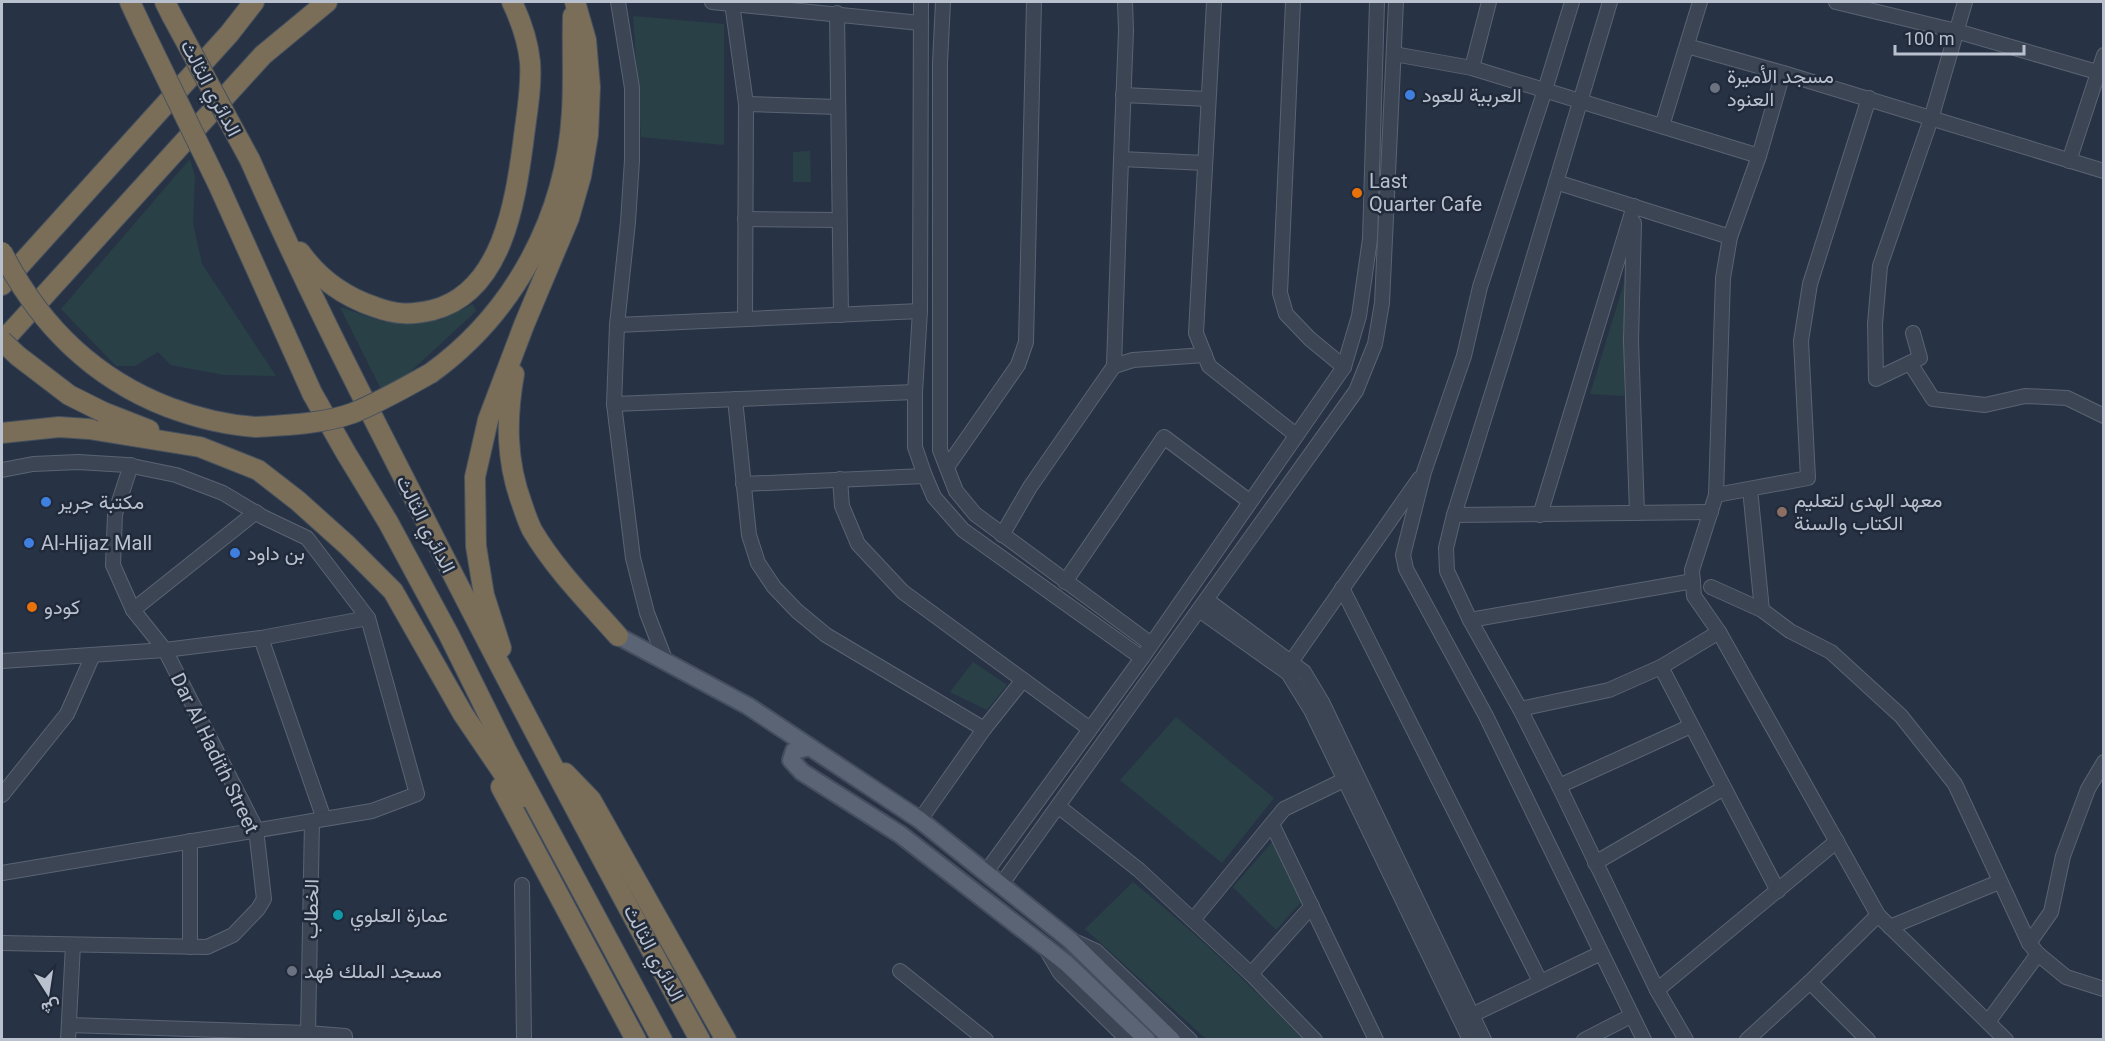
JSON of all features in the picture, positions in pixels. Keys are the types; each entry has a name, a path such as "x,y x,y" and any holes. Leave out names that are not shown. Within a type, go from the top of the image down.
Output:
{"highway":[{"name":"الدائري الثالث","path":"130,2 218,184 312,393 388,522 662,1040"},
{"path":"229,34 254,2"},
{"path":"2,285 259,2"},
{"path":"182,443 103,412 69,395 2,342 311,2"},
{"path":"263,55 327,2"},
{"path":"275,218 312,269 352,299 392,313 415,314 442,307 464,295 486,273 501,241 516,195 528,101 530,62 524,28 512,2"},
{"path":"514,691 484,595 476,546 476,477 488,420 524,325 569,218 581,176 588,135 590,87 586,40 574,2"},
{"path":"2,252 44,319 74,350 122,384 168,407 199,418 231,425 256,427 313,422 351,413 394,394 431,373 454,356 483,328 517,282 544,235 561,178 572,112 574,2"},
{"name":"الدائري الثالث","path":"168,9 250,160 275,218 374,419 514,691 700,1040"},
{"path":"524,325 513,376 508,419 509,458 518,494 531,528 550,557 618,636"},
{"path":"2,433 59,427 89,429 200,447 258,470 298,501 347,545 393,591 469,723 517,818 636,1040"},
{"path":"469,723 523,804 553,837"},
{"path":"548,754 591,800 726,1040"}],"main road":[{"path":"618,636 748,706 920,820 1070,940 1172,1040"},
{"path":"809,747 794,751 791,760 802,772 901,835 1045,946 1147,1040"}],"street":[{"path":"618,2 632,88 632,160 617,325 614,404 633,558 647,613 666,662"},
{"path":"712,2 921,23"},
{"path":"921,2 920,311 915,392 915,447 934,497 963,530 1142,658"},
{"path":"943,2 940,63 940,450 956,491 975,514 1151,644"},
{"path":"947,467 1018,365 1026,342 1034,2"},
{"path":"1002,536 1030,488 1114,366 1125,2"},
{"path":"1214,2 1196,333 1209,366 1296,435"},
{"path":"1293,2 1280,293 1286,314 1310,339 1344,367"},
{"path":"986,872 1142,658 1344,367 1359,316 1370,239 1377,2"},
{"path":"1002,885 1356,391 1375,344 1382,303 1396,2"},
{"path":"1472,68 1490,2"},
{"path":"1572,2 1480,287 1464,356 1424,472 1403,555 1406,569 1486,716 1644,1040"},
{"path":"1610,2 1454,515 1446,548 1448,571 1470,620 1520,709 1657,990 1686,1040"},
{"path":"1662,126 1700,2"},
{"path":"1836,2 1956,31 2101,74"},
{"path":"1913,333 1920,358 1876,379 1875,324 1880,266 1932,119 1965,2"},
{"path":"732,3 746,104 745,319"},
{"path":"837,13 841,315"},
{"path":"1687,46 1869,98 2103,171"},
{"path":"1394,54 1472,68 1758,156"},
{"path":"2069,161 2101,74 2103,55"},
{"path":"1783,73 1730,237 1723,278 1716,495 1692,570 1694,596 1719,632 1878,915 2006,1040"},
{"path":"1123,95 1208,99"},
{"path":"1716,495 1808,478 1801,340 1808,296 1869,98"},
{"path":"746,104 838,107"},
{"path":"1121,159 1205,163"},
{"path":"1556,182 1730,237"},
{"path":"1634,206 1631,341 1637,513"},
{"path":"1540,514 1634,206"},
{"path":"745,219 840,220"},
{"path":"617,325 920,311"},
{"path":"1114,366 1133,360 1205,354"},
{"path":"1910,363 1934,399 1985,405 2025,396 2067,398 2103,416"},
{"path":"614,404 915,392"},
{"path":"735,399 748,535 758,563 774,587 797,611 826,635 984,729"},
{"path":"1065,582 1164,437 1250,501"},
{"path":"2,470 33,464 78,462 131,465 176,475 223,494 307,538 368,618 417,794 372,811 2,873"},
{"name":"Dar Al Hadith Street","path":"2,943 207,947 233,935 258,909 264,899 256,830 165,650 133,610 113,565 116,514 131,465"},
{"path":"1291,662 1424,472"},
{"path":"743,484 925,476"},
{"path":"840,479 842,506 858,544 903,592 1090,729"},
{"path":"1750,489 1762,610"},
{"path":"133,610 256,512"},
{"path":"1454,515 1711,512"},
{"path":"1470,620 1693,581"},
{"path":"1711,587 1762,610 1790,631 1831,652 1901,716 1955,784 2029,943 2038,954 2066,977 2103,989"},
{"path":"1342,588 1540,981"},
{"path":"1203,605 1304,672 1322,702 1484,1040"},
{"path":"1203,605 1288,673 1311,710 1470,1040"},
{"path":"2,661 165,650 261,638 368,618"},
{"path":"1520,709 1609,690 1661,667 1719,632"},
{"path":"261,638 318,820"},
{"path":"2,795 67,714 93,655"},
{"path":"1661,667 1778,891"},
{"path":"920,820 984,729 1023,680"},
{"path":"1559,786 1691,726"},
{"path":"2029,943 2052,912 2063,856 2088,789 2102,767"},
{"path":"1193,920 1284,809 1346,779"},
{"path":"1595,863 1724,788"},
{"path":"1058,806 1139,870 1251,974 1315,1040"},
{"name":"الخطاب","path":"308,1033 318,820"},
{"path":"1272,824 1376,1040"},
{"path":"190,841 190,947"},
{"path":"1657,990 1837,841"},
{"path":"1890,927 1999,882"},
{"path":"522,885 524,1040"},
{"path":"1251,974 1312,906"},
{"path":"1747,1040 1878,915"},
{"path":"1070,940 1096,951 1190,1040"},
{"path":"68,1040 73,945"},
{"path":"1045,946 1060,973 1128,1040"},
{"path":"1472,1015 1601,953"},
{"path":"1988,1022 2038,954"},
{"path":"900,971 986,1040"},
{"path":"1810,982 1868,1040"},
{"path":"1584,1040 1631,1016"},
{"path":"69,1025 197,1035 267,1036 308,1033 345,1036 345,1040"}],"green space":[{"path":"633,16 724,24 724,145 641,137"},
{"path":"810,151 811,182 793,182 793,152"},
{"path":"190,159 195,177 193,223 202,264 276,376 224,375 171,365 158,352 135,366 116,366 61,309"},
{"path":"1624,283 1624,396 1590,394"},
{"path":"473,304 476,311 398,383 381,389 340,307 384,322 440,320"},
{"path":"973,662 1007,685 987,710 950,692"},
{"path":"1176,717 1274,798 1222,863 1120,780"},
{"path":"1273,841 1303,900 1276,930 1233,887"},
{"path":"1133,882 1220,958 1302,1039 1206,1039 1085,929"}],"place":[{"name":"مسجد الأميرة العنود","path":"1715,88"},
{"name":"العربية للعود","path":"1410,95"},
{"name":"Last Quarter Cafe","path":"1357,193"},
{"name":"مكتبة جرير","path":"46,502"},
{"name":"معهد الهدى لتعليم الكتاب والسنة","path":"1782,512"},
{"name":"Al-Hijaz Mall","path":"29,543"},
{"name":"بن داود","path":"235,553"},
{"name":"كودو","path":"32,607"},
{"name":"عمارة العلوي","path":"338,915"},
{"name":"مسجد الملك فهد","path":"292,971"}]}
